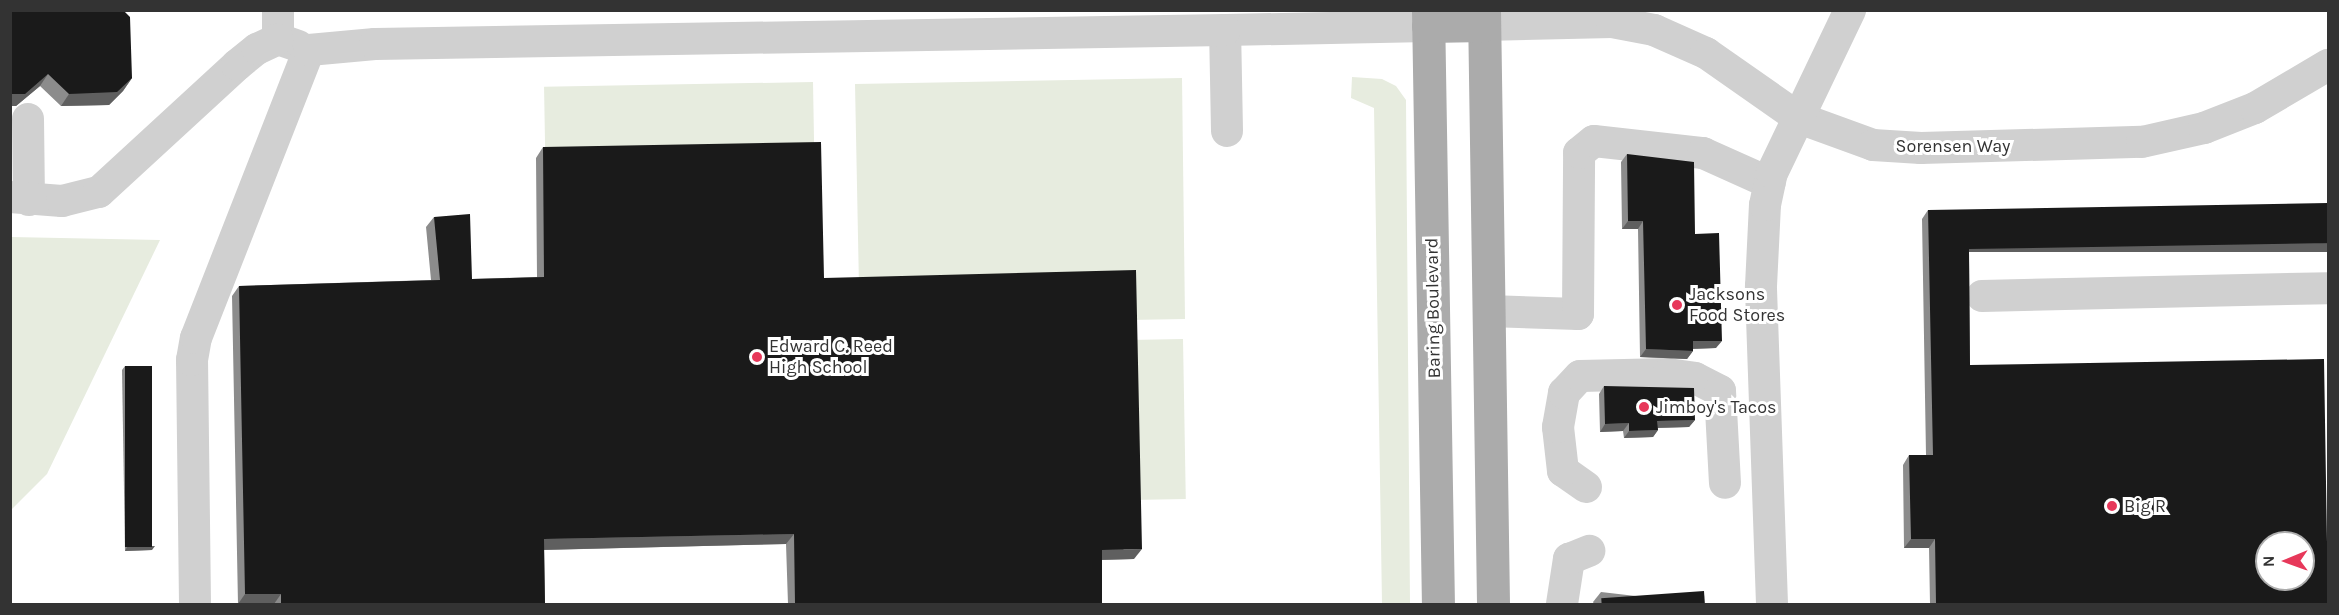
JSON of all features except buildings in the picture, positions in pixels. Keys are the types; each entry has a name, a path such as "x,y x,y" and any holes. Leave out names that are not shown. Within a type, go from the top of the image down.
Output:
{"main road":[{"path":"1428,18 1484,18 1493,604"},
{"name":"Baring Boulevard","path":"1428,18 1438,604"}],"street":[{"path":"1772,604 1761,286 1765,205 1770,183 1850,10"},
{"path":"28,119 20,198 62,201 99,192 278,25 309,50 375,44 1225,30 1313,19 1428,18"},
{"name":"Sorensen Way","path":"1484,18 1612,22 1654,30 1706,53 1799,118 1874,145 1921,148 2142,142 2204,128 2255,108 2328,65"},
{"path":"1225,30 1227,131"},
{"path":"195,604 192,360 196,338 309,50"},
{"path":"1489,311 1578,314 1579,153 1593,141 1703,153 1770,183"},
{"path":"1982,296 2328,288"},
{"path":"1586,487 1563,471 1558,427 1564,393 1580,376 1668,374 1695,378 1720,391 1725,483"},
{"path":"1562,604 1569,559 1589,551"}],"shaded area":[{"path":"1352,77 1382,79 1396,86 1406,100 1410,604 1382,604 1374,108 1351,98"},
{"path":"1182,78 1185,319 1129,320 859,287 855,84"},
{"path":"813,82 814,152 545,157 544,87"},
{"path":"11,237 160,240 47,474 11,510"},
{"path":"1183,339 1186,499 1132,500 1129,340"}],"place":[{"name":"Jacksons Food Stores","path":"1677,305"},
{"name":"Edward C. Reed High School","path":"757,357"},
{"name":"Jimboy's Tacos","path":"1644,407"},
{"name":"Big R","path":"2112,506"}]}
